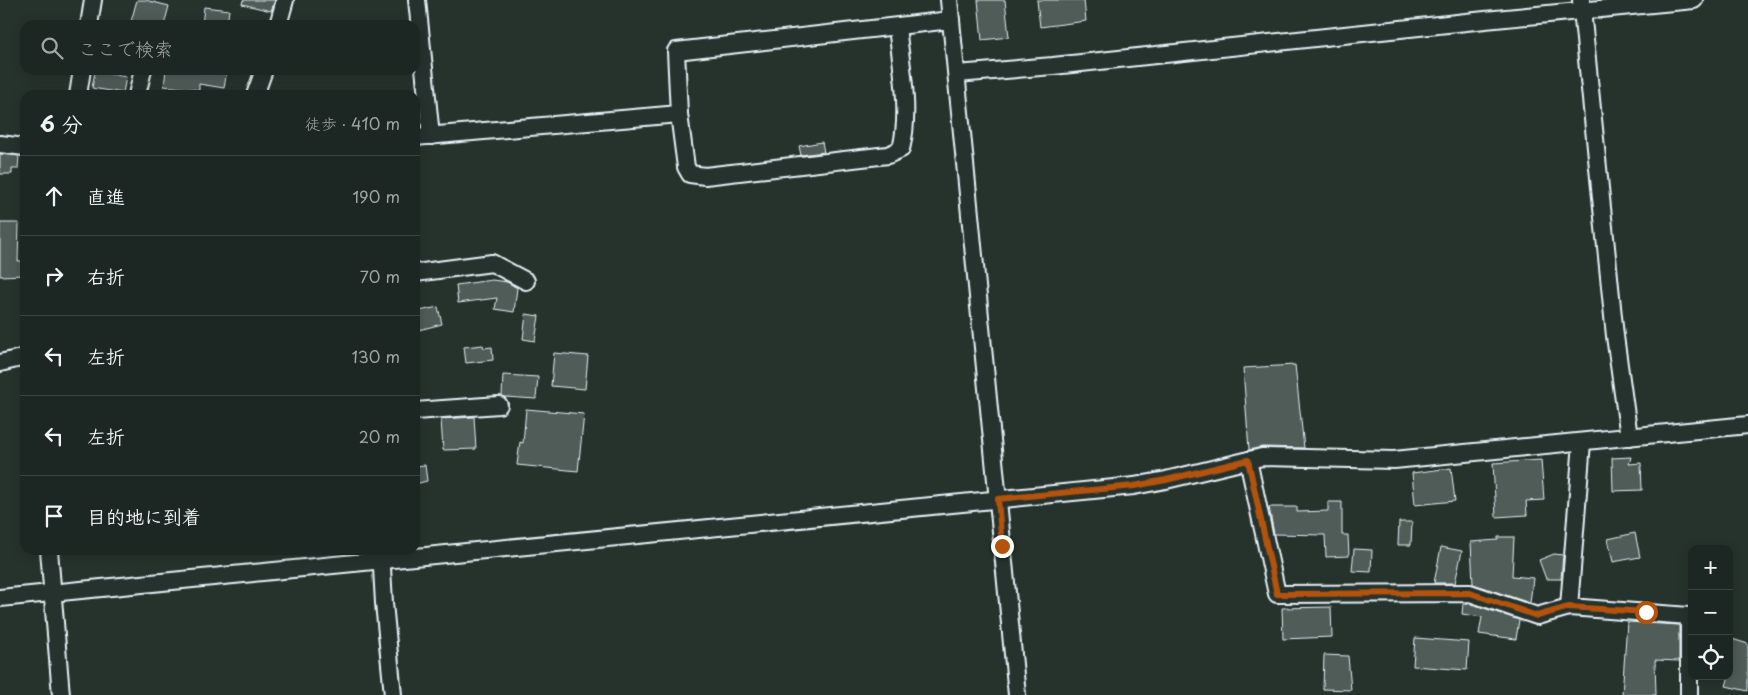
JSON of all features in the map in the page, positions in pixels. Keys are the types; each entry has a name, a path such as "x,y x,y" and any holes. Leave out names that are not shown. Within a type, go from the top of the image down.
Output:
{"street":[{"path":"90,20 93,0"},
{"path":"279,20 285,0"},
{"path":"417,0 418,20"},
{"path":"949,0 1017,695"},
{"path":"957,74 1053,66 1484,20 1581,6 1694,0"},
{"path":"1581,6 1616,336 1629,437"},
{"path":"897,26 905,105 905,134 901,149 888,155 696,176 690,174 686,167 679,114 676,51 897,26 951,20"},
{"path":"420,68 423,137 679,114"},
{"path":"79,90 81,75"},
{"path":"138,90 142,75"},
{"path":"257,90 262,75"},
{"path":"0,144 20,146"},
{"path":"420,272 492,263 526,281"},
{"path":"0,363 20,358"},
{"path":"420,411 499,405"},
{"path":"420,551 1134,486 1262,457 1394,460 1748,425"},
{"path":"1569,607 1582,442"},
{"path":"1248,460 1277,594 1470,593 1537,616 1569,607 1689,616 1689,695"},
{"path":"49,555 61,695"},
{"path":"0,598 381,555 393,695"}],"building":[{"path":"137,0 169,6 165,20 131,20"},
{"path":"243,0 275,0 271,11 242,4"},
{"path":"978,0 1005,0 1009,37 982,40"},
{"path":"1037,0 1084,0 1086,21 1040,27"},
{"path":"204,7 229,10 228,20 203,20"},
{"path":"94,75 126,77 124,90 92,88"},
{"path":"165,75 226,75 224,88 199,84 199,90 164,86"},
{"path":"822,142 824,152 801,155 799,146"},
{"path":"0,154 19,156 18,169 12,169 12,174 0,174"},
{"path":"0,223 19,223 18,261 20,261 20,275 0,276"},
{"path":"492,280 507,282 517,288 514,312 495,309 497,298 458,303 456,285"},
{"path":"438,307 442,324 420,330 420,311"},
{"path":"526,314 539,316 535,341 523,339"},
{"path":"483,345 484,348 492,347 493,360 466,363 464,347"},
{"path":"554,353 588,356 585,389 551,386"},
{"path":"1295,365 1304,448 1262,447 1249,450 1243,368"},
{"path":"503,375 538,377 536,399 502,396"},
{"path":"526,409 584,414 578,471 517,465 520,442 523,443"},
{"path":"474,417 476,449 443,450 441,419"},
{"path":"1631,457 1629,464 1641,463 1642,490 1613,491 1612,458"},
{"path":"1541,460 1544,500 1526,501 1527,515 1496,517 1493,463"},
{"path":"425,465 427,481 420,483 420,466"},
{"path":"1451,468 1455,501 1415,505 1412,473"},
{"path":"1328,502 1342,502 1342,535 1348,535 1349,556 1326,557 1325,535 1274,534 1269,507 1297,507 1297,512 1328,511"},
{"path":"1399,522 1412,522 1411,545 1398,545"},
{"path":"1635,533 1640,557 1613,562 1608,539"},
{"path":"1498,537 1514,537 1512,576 1533,578 1530,603 1473,584 1471,542 1498,540"},
{"path":"1441,547 1462,551 1455,583 1434,583"},
{"path":"1354,549 1372,550 1371,572 1352,571"},
{"path":"1554,554 1563,555 1561,579 1546,579 1539,560"},
{"path":"1463,604 1475,605 1519,620 1516,639 1479,634 1482,617 1462,614"},
{"path":"1331,607 1332,637 1283,639 1282,608"},
{"path":"1627,622 1679,625 1679,661 1655,660 1656,695 1622,695"},
{"path":"1415,638 1469,642 1467,670 1413,666"},
{"path":"1733,639 1748,644 1748,691 1726,686 1728,680 1733,680"},
{"path":"1324,655 1348,656 1351,690 1323,689"}],"route":[{"path":"1002,546 998,499 1134,486 1248,460 1277,594 1470,593 1537,616 1569,607 1646,612"}]}
